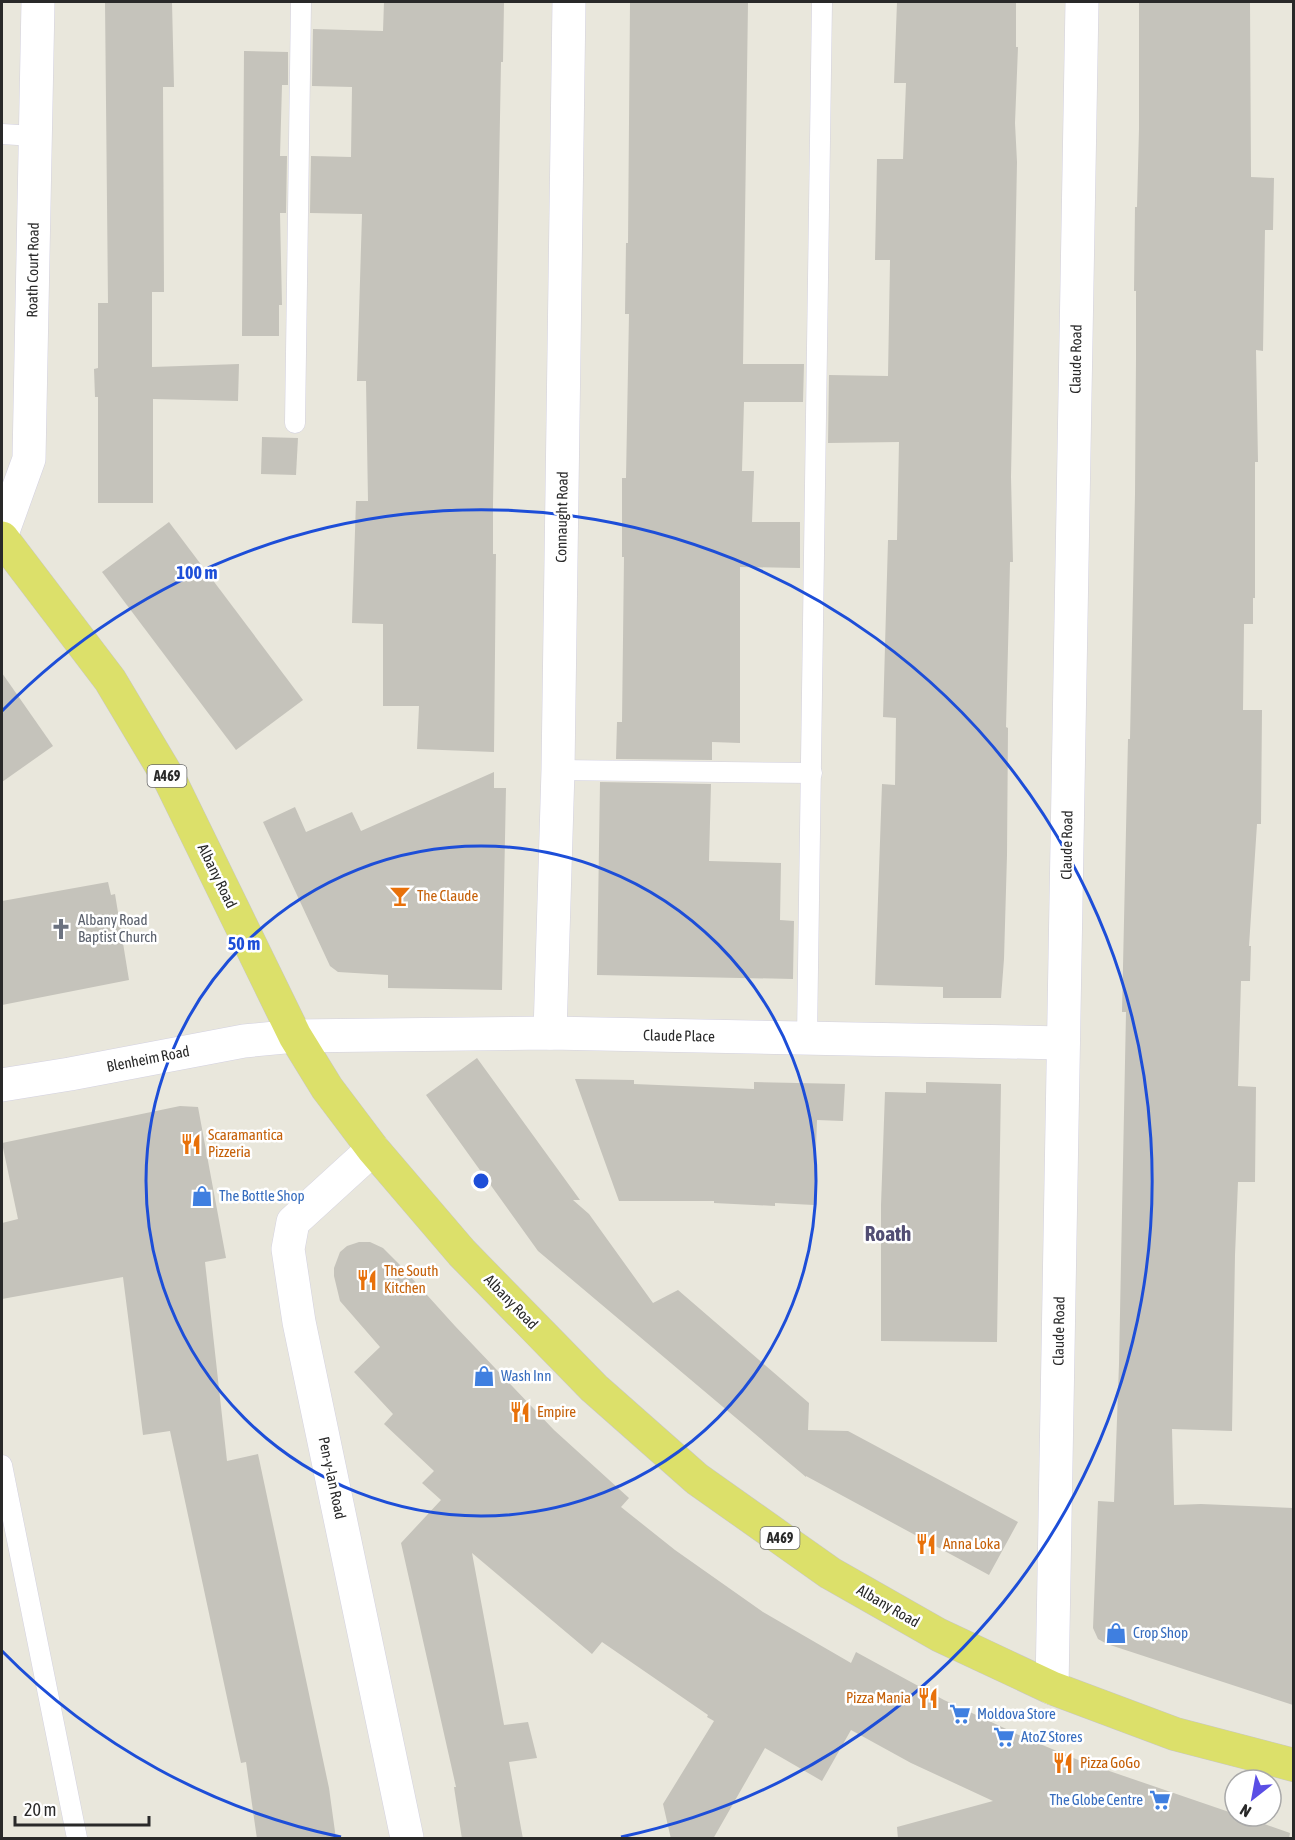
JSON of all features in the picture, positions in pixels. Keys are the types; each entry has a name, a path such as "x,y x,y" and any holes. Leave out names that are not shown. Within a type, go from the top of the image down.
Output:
{"main road":[{"name":"Albany Road","path":"2,536 110,680 171,782 295,1036 327,1088 372,1149 462,1253 594,1388 697,1479 830,1573 939,1635 1052,1688 1175,1734 1293,1765"}],"street":[{"name":"Roath Court Road","path":"2,536 29,459 38,2"},
{"name":"Connaught Road","path":"550,1033 558,770 569,2"},
{"name":"Claude Road","path":"1052,1688 1082,2"},
{"name":"Claude Place","path":"295,1036 550,1033 1063,1043"},
{"name":"Blenheim Road","path":"2,1085 244,1041 295,1036"},
{"name":"Pen-y-lan Road","path":"372,1149 293,1222 288,1249 299,1322 407,1839"}],"lane":[{"path":"295,423 301,2"},
{"path":"807,1038 822,2"},
{"path":"2,134 34,136"},
{"path":"558,770 812,772"},
{"path":"2,1465 77,1839"}],"building":[{"path":"105,2 172,2 174,87 163,87 164,292 152,292 152,367 239,364 238,401 153,399 153,503 98,503 98,397 95,397 94,369 98,368 98,303 108,303"},
{"path":"384,2 504,2 493,503 493,554 496,554 494,752 417,749 419,706 383,706 383,624 352,623 356,501 368,501 366,381 357,381 362,214 310,213 311,156 351,157 352,87 312,86 313,29 383,31"},
{"path":"630,2 748,2 743,364 804,364 803,402 744,402 742,471 754,471 752,522 800,522 800,568 740,567 740,743 712,742 712,760 616,759 617,722 622,722 624,557 622,557 622,478 626,478 629,314 625,314 626,243 628,243"},
{"path":"897,2 1016,2 1017,162 1011,477 1013,562 1010,562 1006,727 1008,728 1007,855 1001,998 943,998 943,987 875,985 882,784 895,785 896,718 883,717 888,540 897,540 899,442 828,443 829,375 888,376 890,260 875,260 877,159 903,159 906,83 894,83"},
{"path":"1139,2 1250,2 1251,177 1274,178 1273,230 1265,230 1263,351 1256,350 1258,462 1255,462 1255,598 1253,598 1253,624 1244,624 1243,710 1262,710 1261,824 1257,824 1249,946 1251,946 1250,981 1241,981 1238,1086 1256,1087 1255,1182 1238,1182 1232,1431 1172,1429 1174,1505 1293,1508 1293,1705 1107,1644 1098,1639 1093,1628 1098,1501 1114,1502 1119,1364 1126,1012 1122,1012 1135,494 1136,291 1134,291 1139,129"},
{"path":"244,51 288,52 288,85 282,85 280,156 287,156 286,213 280,213 282,305 279,305 279,336 242,336"},
{"path":"262,437 298,438 296,475 261,474"},
{"path":"169,522 303,700 236,750 102,572"},
{"path":"2,673 53,746 2,782"},
{"name":"The Claude","path":"494,772 494,788 506,788 502,990 388,988 388,975 338,972 330,966 263,822 295,807 306,832 352,812 361,831"},
{"path":"600,782 711,784 709,861 781,863 780,920 794,921 793,979 597,975"},
{"name":"Albany Road Baptist Church","path":"108,882 111,895 115,894 129,980 2,1005 2,901"},
{"path":"477,1058 580,1200 573,1200 589,1214 653,1303 678,1290 809,1403 808,1430 848,1431 1018,1522 989,1575 806,1477 538,1251 426,1095"},
{"path":"575,1079 634,1080 634,1084 754,1089 754,1082 845,1084 843,1121 817,1120 814,1205 775,1203 775,1206 714,1203 714,1201 619,1201"},
{"path":"926,1082 1001,1084 997,1342 881,1341 881,1205 885,1092 926,1093"},
{"path":"180,1106 198,1107 226,1258 205,1262 227,1461 258,1454 329,1788 336,1839 257,1839 246,1762 241,1763 170,1431 143,1435 123,1277 2,1299 2,1223 18,1219 2,1143"},
{"path":"359,1242 370,1242 383,1248 554,1430 629,1498 621,1507 675,1550 763,1612 851,1663 856,1652 944,1700 1021,1736 1083,1762 1223,1810 1223,1828 1276,1828 1290,1833 1289,1839 898,1839 897,1827 993,1801 911,1763 851,1730 822,1781 765,1748 713,1839 671,1839 663,1804 714,1721 602,1642 592,1654 472,1553 504,1725 528,1722 537,1758 509,1762 523,1839 462,1839 454,1787 456,1787 401,1543 441,1500 422,1483 434,1471 384,1424 393,1414 354,1372 380,1347 340,1301 334,1268 340,1252 347,1246"}],"place":[{"name":"The Claude","path":"400,896"},
{"name":"Albany Road Baptist Church","path":"61,929"},
{"name":"Scaramantica Pizzeria","path":"191,1144"},
{"name":"The Bottle Shop","path":"202,1196"},
{"name":"The South Kitchen","path":"367,1280"},
{"name":"Wash Inn","path":"484,1376"},
{"name":"Empire","path":"520,1412"},
{"name":"Anna Loka","path":"926,1544"},
{"name":"Crop Shop","path":"1116,1633"},
{"name":"Pizza Mania","path":"928,1698"},
{"name":"Moldova Store","path":"960,1714"},
{"name":"AtoZ Stores","path":"1004,1737"},
{"name":"Pizza GoGo","path":"1063,1763"},
{"name":"The Globe Centre","path":"1160,1800"}],"district":[{"name":"Roath","path":"888,1234"}]}
